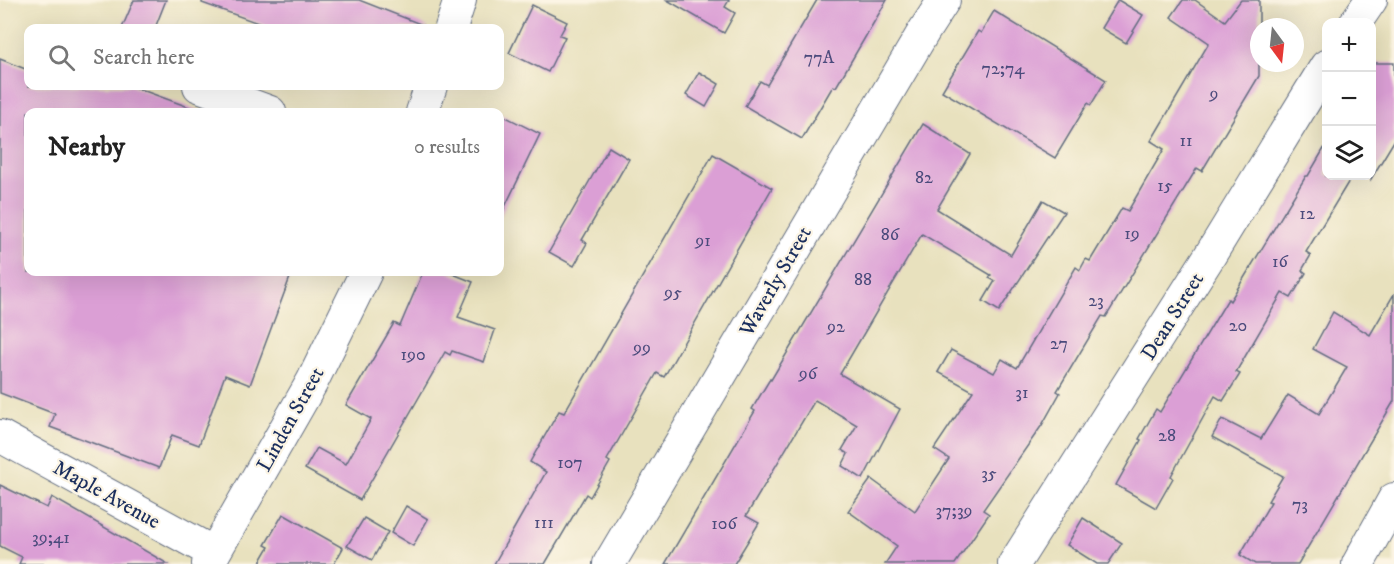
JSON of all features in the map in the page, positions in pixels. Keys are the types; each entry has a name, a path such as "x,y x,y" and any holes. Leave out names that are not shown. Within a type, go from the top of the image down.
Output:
{"street":[{"path":"452,24 460,0"},
{"name":"Waverly Street","path":"609,564 944,0"},
{"path":"1359,18 1371,0"},
{"name":"Dean Street","path":"1014,564 1209,257 1322,72"},
{"path":"210,90 259,108"},
{"path":"423,108 430,90"},
{"name":"Linden Street","path":"211,558 312,382 364,276"},
{"name":"Maple Avenue","path":"0,436 211,558"},
{"path":"1358,564 1394,499"}],"building":[{"path":"134,0 166,0 157,24 124,24"},
{"path":"202,0 359,0 420,24 261,24 202,3"},
{"path":"667,0 729,0 725,7 735,13 724,33"},
{"path":"817,0 887,0 836,87 833,86 802,139 745,106 760,81 767,85"},
{"path":"1118,0 1143,15 1126,43 1101,28"},
{"path":"1183,0 1195,0 1225,21 1241,0 1259,0 1259,18 1250,18 1250,72 1259,72 1259,76 1202,171 1197,168 1106,317 1102,316 1057,391 1060,393 1042,425 983,510 989,514 955,564 885,564 897,546 848,511 871,479 915,511 949,459 934,449 973,391 938,372 951,350 994,373 1002,359 1017,368 1076,267 1080,270 1086,259 1090,261 1122,208 1128,211 1164,149 1151,141 1209,43 1171,17"},
{"path":"532,5 567,22 560,35 565,37 548,72 509,53"},
{"path":"994,11 1106,80 1091,105 1088,103 1055,158 942,91 978,31 981,33"},
{"path":"0,59 24,68 24,90 142,90 192,108 24,108 24,276 291,276 250,385 225,375 199,445 172,435 159,468 50,427 55,414 0,393"},
{"path":"1376,63 1394,63 1394,141 1376,171"},
{"path":"699,72 719,84 706,107 686,95"},
{"path":"504,116 540,134 504,209"},
{"path":"923,124 970,154 937,209 1011,255 1043,200 1064,212 999,311 983,301 995,281 989,278 991,275 922,234 840,374 900,409 863,479 842,466 848,454 842,450 857,425 815,400 746,516 759,523 734,564 665,564 755,411 752,409"},
{"path":"609,147 629,159 582,240 587,243 574,266 549,252"},
{"path":"1322,152 1322,180 1350,180 1306,252 1311,255 1302,270 1306,273 1291,298 1282,293 1236,372 1240,374 1223,401 1215,396 1156,508 1116,485 1156,409 1160,412 1228,299 1230,301"},
{"path":"713,154 772,188 664,377 657,373 607,460 610,462 590,497 586,494 545,564 494,564 546,472 530,462 559,411 564,413"},
{"path":"421,276 458,276 473,282 458,317 495,330 484,362 452,351 450,355 445,352 360,500 305,469 317,448 346,464 371,419 346,405 394,323 400,326"},
{"path":"1394,294 1394,401 1298,564 1255,564 1240,555 1271,502 1268,501 1283,476 1212,437 1222,419 1261,439 1288,395 1319,414 1347,367 1313,349 1333,312 1370,335"},
{"path":"0,485 47,508 52,497 168,564 19,564 22,557 0,546"},
{"path":"406,506 428,519 413,546 391,533"},
{"path":"283,514 343,548 334,564 259,564 269,547 265,545"},
{"path":"364,518 388,532 372,560 347,546"},
{"path":"1083,518 1122,543 1108,564 1097,564 1067,545"}]}
